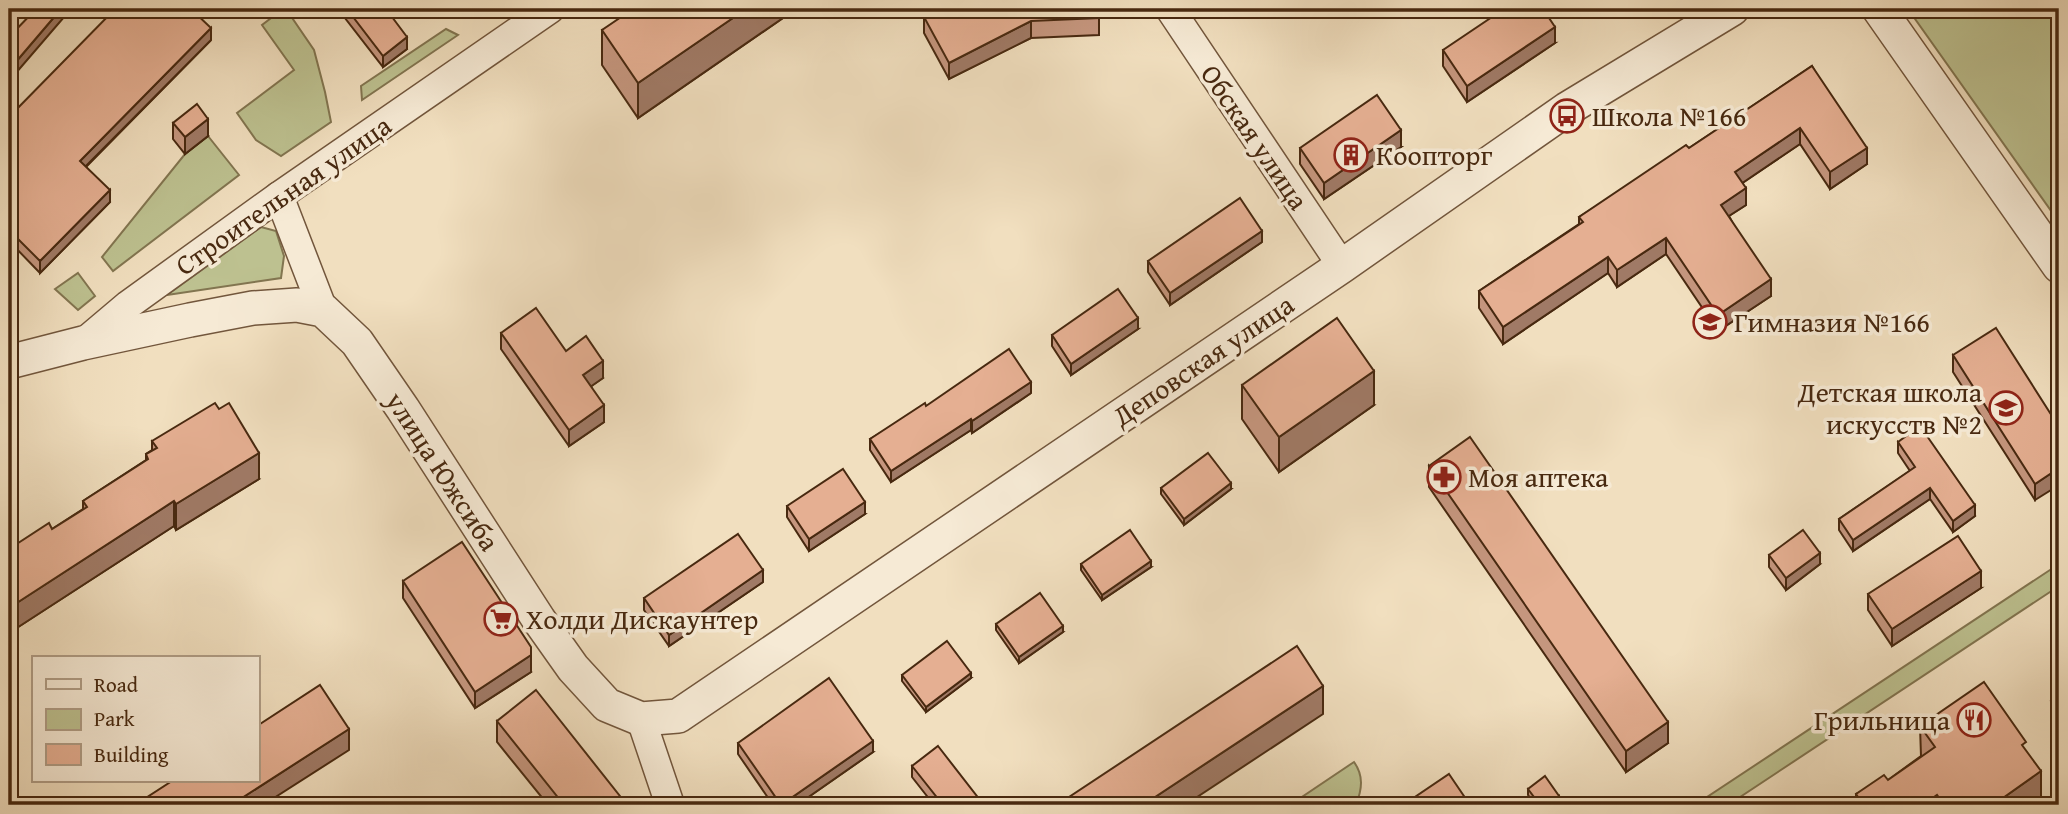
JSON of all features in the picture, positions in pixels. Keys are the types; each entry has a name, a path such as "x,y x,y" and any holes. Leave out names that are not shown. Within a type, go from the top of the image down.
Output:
{"street":[{"name":"Строительная улица","path":"9,362 83,343 128,305 279,196 550,9"},
{"name":"Обская улица","path":"1170,9 1342,266"},
{"name":"Деповская улица","path":"678,716 1342,266 1567,109 1732,9"},
{"path":"1879,9 2059,266"},
{"name":"улица Южсиба","path":"279,196 323,310 358,342 573,668 607,705 641,719 678,716"},
{"path":"83,343 253,308 297,305 323,310"},
{"path":"641,719 670,805"}],"green space":[{"path":"286,9 314,50 331,122 281,156 256,140 237,113 294,70 262,25"},
{"path":"1908,9 2059,9 2059,222"},
{"path":"446,29 458,35 362,100 361,86"},
{"path":"208,136 239,175 113,271 102,257 185,154"},
{"path":"261,227 276,231 284,256 281,278 167,295"},
{"path":"78,273 95,296 78,310 55,289"},
{"path":"2059,564 2059,586 1728,805 1695,805"},
{"path":"1354,762 1361,783 1356,805 1290,805"}],"building":[{"path":"36,9 61,9 9,70 9,37"},
{"path":"115,9 191,9 211,28 80,161 110,190 40,261 9,230 9,117"},
{"path":"347,9 386,9 407,37 383,56"},
{"path":"633,9 746,9 638,83 602,30"},
{"path":"940,9 1099,9 1099,18 1031,21 949,63 924,17"},
{"path":"1504,9 1543,9 1555,27 1467,86 1443,50"},
{"path":"1812,66 1867,148 1830,172 1800,128 1735,172 1746,188 1721,205 1771,279 1718,315 1666,238 1617,270 1608,257 1503,327 1479,291 1583,222 1579,217 1686,145 1689,148"},
{"name":"Коопторг","path":"1377,95 1401,130 1324,183 1300,148"},
{"path":"197,104 208,119 185,137 173,123"},
{"path":"1240,198 1262,231 1170,293 1148,261"},
{"path":"1118,289 1138,318 1071,364 1052,335"},
{"path":"536,308 566,351 586,336 603,361 583,375 604,405 569,430 501,333"},
{"path":"1337,318 1374,371 1279,437 1242,385"},
{"name":"Детская школа искусств №2","path":"1996,328 2059,427 2059,468 2035,484 1953,355"},
{"path":"1009,349 1031,382 891,471 870,439 925,403 926,406"},
{"path":"215,403 219,409 229,403 259,453 176,504 174,501 9,608 9,549 49,523 52,529 87,507 83,501 148,459 146,454 157,448 152,441"},
{"path":"1920,426 1975,505 1953,521 1930,488 1853,540 1839,519 1915,467 1898,442"},
{"path":"1470,437 1668,722 1626,751 1429,466"},
{"path":"1208,453 1231,483 1184,519 1161,488"},
{"path":"843,469 865,502 809,539 787,506"},
{"path":"1130,530 1151,561 1102,595 1081,564"},
{"path":"1803,530 1820,553 1786,578 1769,555"},
{"path":"738,534 763,570 669,635 644,598"},
{"path":"1958,536 1981,571 1892,629 1868,594"},
{"path":"462,542 531,647 531,655 475,692 403,581"},
{"path":"1040,593 1063,626 1019,657 996,624"},
{"path":"947,641 971,673 926,707 902,675"},
{"path":"1297,646 1323,686 1143,805 1057,805"},
{"path":"829,678 873,741 781,805 738,743"},
{"path":"1984,682 2026,742 2022,745 2041,771 1993,805 1944,805 1937,795 1923,805 1852,805 1860,800 1856,794 1884,775 1888,780 1935,747 1920,726"},
{"path":"320,685 349,729 231,805 135,805 170,782 259,782 259,725"},
{"path":"536,690 627,805 564,805 497,721"},
{"path":"2059,695 2059,713 2051,701"},
{"path":"938,746 982,805 943,805 912,766"},
{"path":"1449,774 1470,805 1412,805 1409,801"},
{"path":"1545,776 1559,796 1546,805 1540,805 1528,789"}],"place":[{"name":"Школа №166","path":"1567,116"},
{"name":"Коопторг","path":"1351,155"},
{"name":"Гимназия №166","path":"1710,322"},
{"name":"Детская школа искусств №2","path":"2006,408"},
{"name":"Моя аптека","path":"1444,477"},
{"name":"Холди Дискаунтер","path":"501,619"},
{"name":"Грильница","path":"1974,720"}]}
